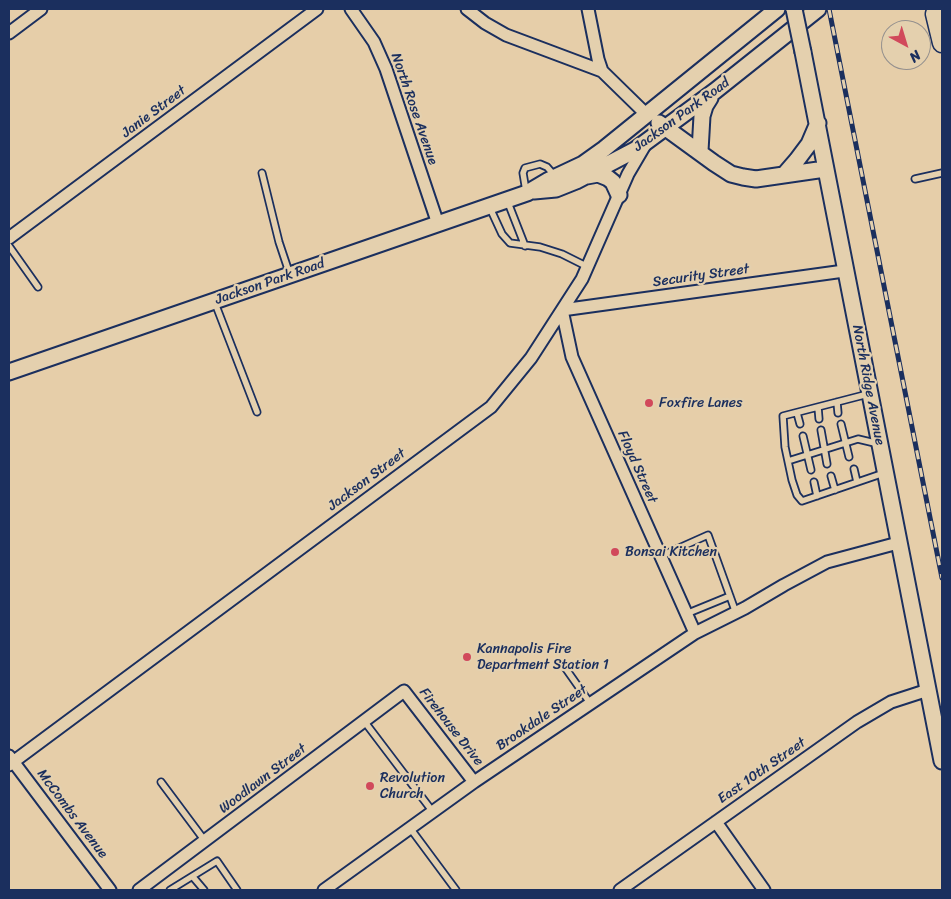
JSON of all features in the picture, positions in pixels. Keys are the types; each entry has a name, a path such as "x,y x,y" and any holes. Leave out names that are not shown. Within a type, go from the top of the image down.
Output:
{"main road":[{"name":"Jackson Park Road","path":"9,372 529,192 590,159 777,9"},
{"name":"North Ridge Avenue","path":"794,9 818,123 844,271 942,761"},
{"name":"Jackson Park Road","path":"529,192 556,189 585,177 626,155 718,90 818,9"},
{"path":"934,10 942,43"},
{"path":"700,151 700,124 704,106 718,90"},
{"path":"647,115 700,151 714,163 737,176 756,178 825,169"},
{"path":"784,175 809,144 818,123"},
{"path":"585,177 598,174 608,178 613,182 619,195"}],"street":[{"path":"9,33 41,9"},
{"name":"Janie Street","path":"9,238 317,9"},
{"name":"North Rose Avenue","path":"352,9 374,42 386,69 438,224"},
{"path":"468,9 485,23 506,35 602,71 647,115"},
{"path":"588,9 602,71"},
{"name":"Jackson Street","path":"10,761 491,406 531,358 582,279 638,155 651,138"},
{"name":"Security Street","path":"562,310 844,271"},
{"name":"Floyd Street","path":"562,310 572,357 695,633"},
{"name":"Brookdale Street","path":"324,890 474,782 695,633 827,562 898,543"},
{"name":"East 10th Street","path":"620,890 857,722 891,702 928,690"},
{"name":"Woodlawn Street","path":"139,890 404,691"},
{"name":"Firehouse Drive","path":"404,691 474,782"},
{"name":"McCombs Avenue","path":"10,761 110,890"},
{"path":"716,822 764,890"}],"lane":[{"path":"529,192 523,181 523,173 526,168 533,164 540,164 548,167 555,177"},
{"path":"262,173 279,242 290,275"},
{"path":"915,179 942,173"},
{"path":"507,200 525,246"},
{"path":"489,206 502,234 510,243 540,247 562,254 588,267"},
{"path":"9,246 38,287"},
{"path":"214,301 257,412"},
{"path":"870,394 783,416 788,461 797,495 802,502 885,472"},
{"path":"837,402 838,413"},
{"path":"818,407 819,419"},
{"path":"797,412 800,424"},
{"path":"841,424 849,457"},
{"path":"821,430 828,464"},
{"path":"803,436 810,470"},
{"path":"788,461 858,439 880,444"},
{"path":"854,469 857,482"},
{"path":"831,476 835,490"},
{"path":"814,482 817,496"},
{"path":"661,556 708,535 736,612"},
{"path":"686,614 730,596"},
{"path":"566,669 590,703"},
{"path":"364,721 432,812"},
{"path":"161,782 205,841"},
{"path":"410,828 456,890"},
{"path":"170,890 216,861 237,890"},
{"path":"193,877 204,890"}],"railway":[{"path":"829,9 942,578"}],"place":[{"name":"Foxfire Lanes","path":"649,403"},
{"name":"Bonsai Kitchen","path":"615,552"},
{"name":"Kannapolis Fire Department Station 1","path":"467,657"},
{"name":"Revolution Church","path":"370,786"}]}
